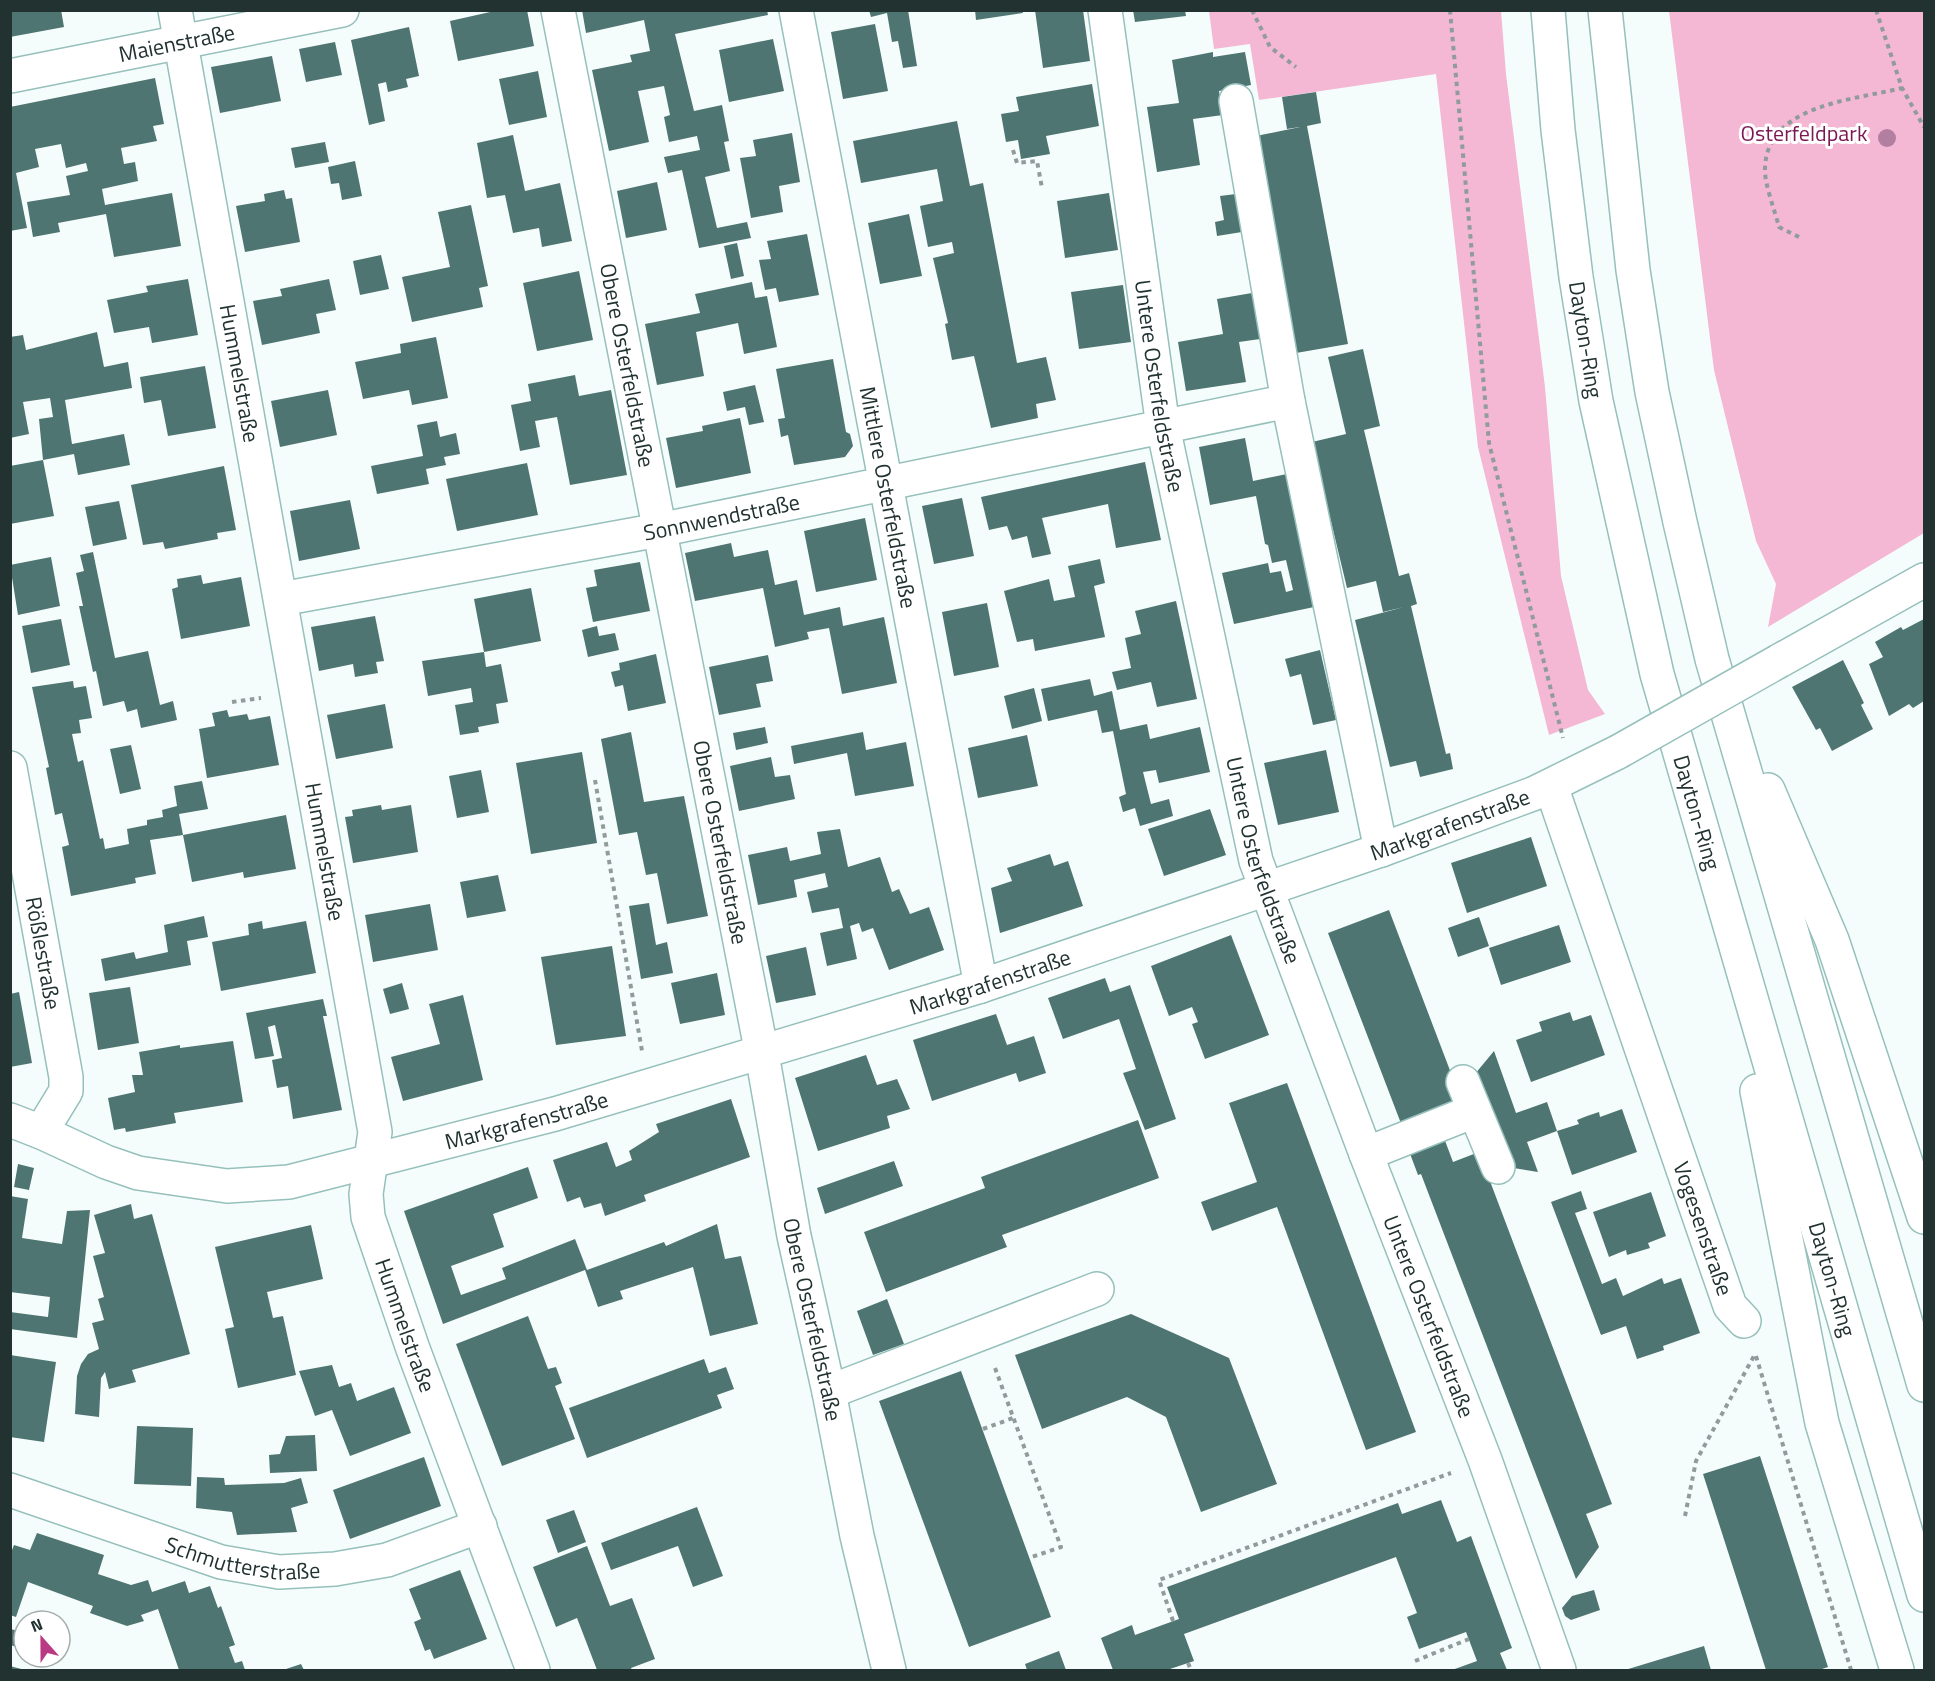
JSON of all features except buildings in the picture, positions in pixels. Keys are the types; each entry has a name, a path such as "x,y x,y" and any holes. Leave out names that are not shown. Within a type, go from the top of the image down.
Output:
{"main road":[{"name":"Hummelstraße","path":"175,10 375,1132 366,1194 368,1217 413,1350 533,1671"},
{"name":"Maienstraße","path":"10,76 181,44 342,10"},
{"name":"Obere Osterfeldstraße","path":"558,10 622,328 659,530 762,1054 794,1236 829,1392 857,1536 889,1671"},
{"name":"Mittlere Osterfeldstraße","path":"796,10 888,484 981,986"},
{"name":"Untere Osterfeldstraße","path":"1105,10 1163,428 1257,861 1366,1154 1485,1460 1559,1671"},
{"name":"Dayton-Ring","path":"1548,10 1558,130 1576,277 1596,401 1657,674 1717,889 1924,1595"},
{"path":"1605,10 1633,270 1652,392 1712,659 1924,1385"},
{"path":"1236,101 1288,401 1381,850"},
{"name":"Sonnwendstraße","path":"281,599 659,530 1288,401"},
{"name":"Markgrafenstraße","path":"10,1120 41,1131 83,1153 138,1173 227,1186 272,1185 372,1162 648,1087 981,986 1381,850 1561,782 1924,579"},
{"path":"1712,659 1832,940 1924,1217"},
{"name":"Rößlestraße","path":"10,768 66,1077 66,1091 41,1131"},
{"name":"Vogesenstraße","path":"1561,782 1730,1306 1744,1321"},
{"path":"1717,889 1822,1423 1897,1671"},
{"path":"1366,1154 1468,1096 1498,1167"},
{"path":"829,1392 1096,1289"},
{"name":"Schmutterstraße","path":"10,1490 221,1562 279,1572 335,1569 387,1560 480,1526"}],"path":[{"path":"1252,10 1270,47 1296,67"},
{"path":"1450,10 1489,442 1561,782"},
{"path":"1876,10 1902,88 1924,127"},
{"path":"1799,237 1779,227 1764,169 1772,140 1791,120 1818,108 1902,88"},
{"path":"1013,150 1017,163 1037,161 1042,188"},
{"path":"595,780 648,1087"},
{"path":"1685,1516 1696,1461 1756,1353 1851,1671"},
{"path":"994,1366 1061,1547 1029,1558"},
{"path":"983,1429 1013,1418"},
{"path":"1173,1621 1159,1580 1485,1460"},
{"path":"1415,1661 1469,1639"},
{"path":"1188,1663 1191,1671"}],"green space":[{"path":"1209,11 1501,11 1506,74 1545,387 1561,576 1588,690 1605,714 1549,735 1478,447 1436,74 1259,100 1250,44 1214,49"},
{"name":"Osterfeldpark","path":"1669,11 1924,11 1924,533 1768,627 1776,584 1756,541 1714,370"}]}
